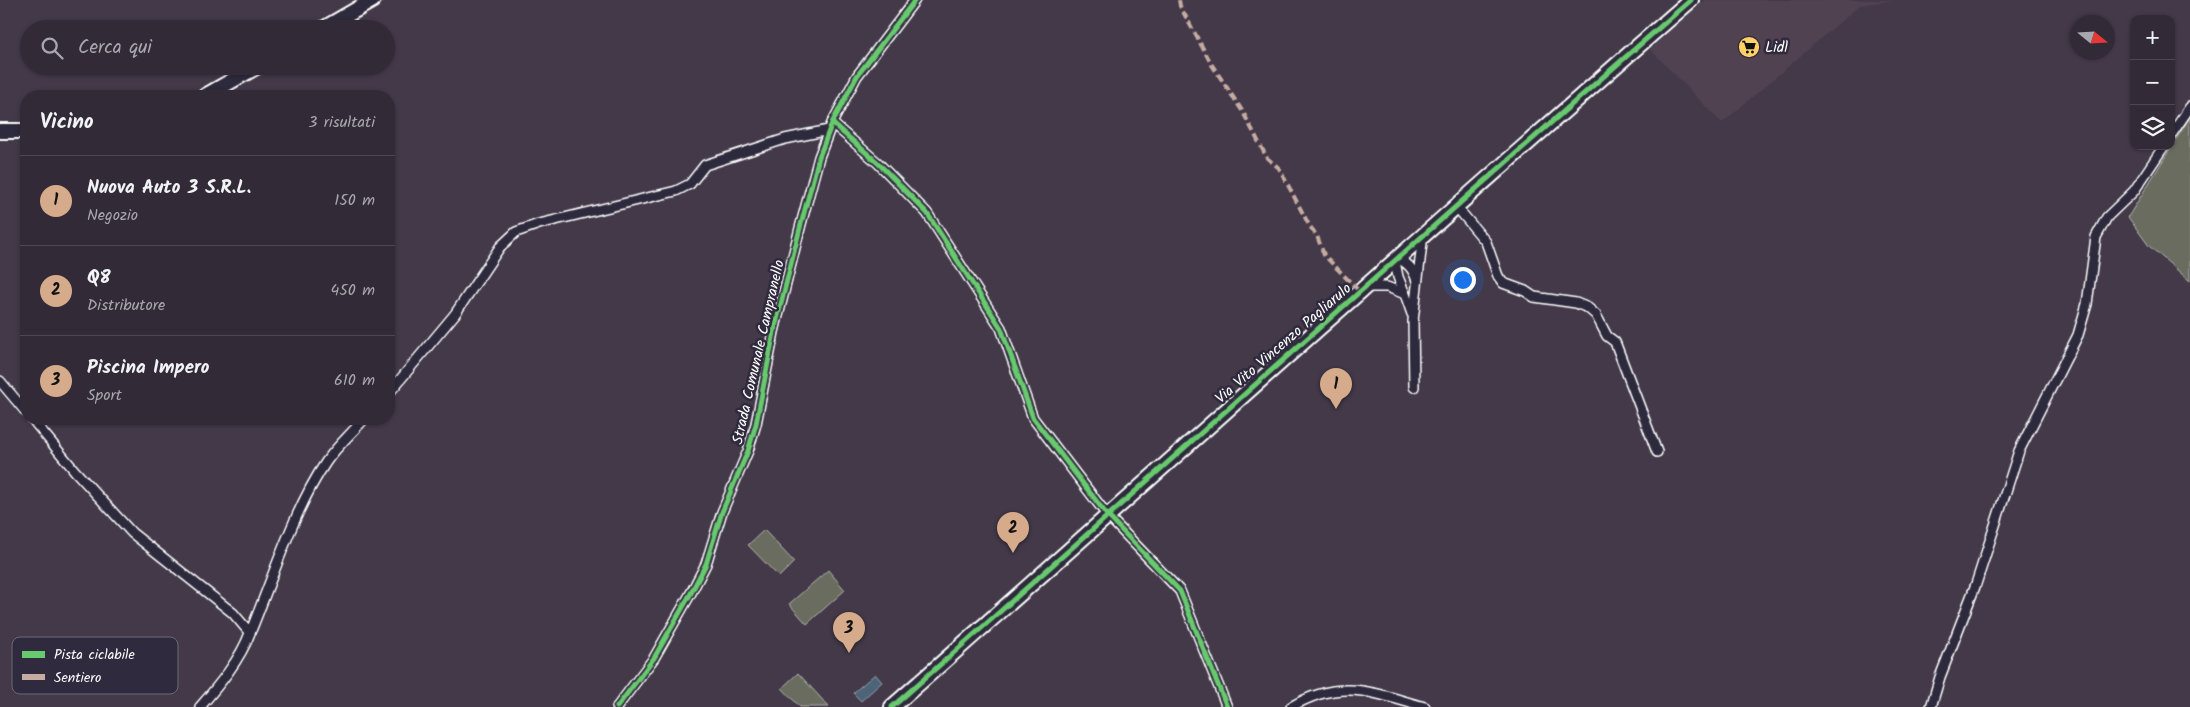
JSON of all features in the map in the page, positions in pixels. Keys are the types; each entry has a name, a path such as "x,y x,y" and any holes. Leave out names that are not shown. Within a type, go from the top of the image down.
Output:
{"street":[{"path":"339,20 373,0"},
{"name":"Strada Comunale Campranello","path":"617,707 654,658 706,564 719,521 738,477 756,424 774,332 819,157 830,127 857,76 915,0"},
{"name":"Via Vito Vincenzo Pagliarulo","path":"892,707 1423,234 1691,0"},
{"path":"216,90 242,75"},
{"path":"2175,129 2190,107"},
{"path":"395,386 455,314 500,247 516,232 539,224 676,191 690,184 704,165 785,139 830,127 878,163 927,212 1001,328 1033,418 1107,515 1180,591 1227,707"},
{"path":"0,131 20,131"},
{"path":"1931,707 1940,677 1976,584 2019,450 2078,335 2087,304 2096,236 2107,217 2134,191 2161,150"},
{"path":"1455,206 1486,242 1498,276 1503,283 1525,291 1534,297 1576,303 1588,308 1596,315 1602,328 1615,342 1657,452"},
{"path":"1414,387 1413,321 1423,234"},
{"path":"1413,321 1410,305 1398,277 1396,260 1408,264 1414,270 1417,283"},
{"path":"1365,287 1387,287 1405,294"},
{"path":"0,380 20,405"},
{"path":"37,425 75,471 132,533 233,613 250,633"},
{"path":"200,707 240,653 314,481 327,460 359,425"},
{"path":"1291,707 1308,696 1336,689 1362,690 1425,707"}],"shaded area":[{"path":"1705,0 1894,0 1860,5 1722,123 1650,49"}],"green space":[{"path":"2190,117 2190,281 2149,246 2128,217 2170,150 2175,150 2175,141"},
{"path":"764,530 794,562 779,577 748,545"},
{"path":"828,570 845,590 807,624 789,604"},
{"path":"798,673 829,707 800,707 782,688"}],"water":[{"path":"875,674 882,682 861,701 853,693"}],"marked path":[{"path":"1179,0 1180,6 1212,65 1243,112 1267,158 1279,168 1309,225 1317,236 1324,255 1360,292"}],"cycle path":[{"path":"617,707 654,658 706,564 722,512 748,451 756,424 774,332 800,228 819,157 832,123 857,76 915,0"},
{"path":"892,707 1691,0"},
{"path":"832,123 878,163 927,213 1001,328 1033,418 1107,515 1180,591 1227,707"}],"place":[{"name":"Lidl","path":"1749,47"},
{"name":"Nuova Auto 3 S.R.L.","path":"1336,409"},
{"name":"Q8","path":"1013,553"},
{"name":"Piscina Impero","path":"849,653"}]}
